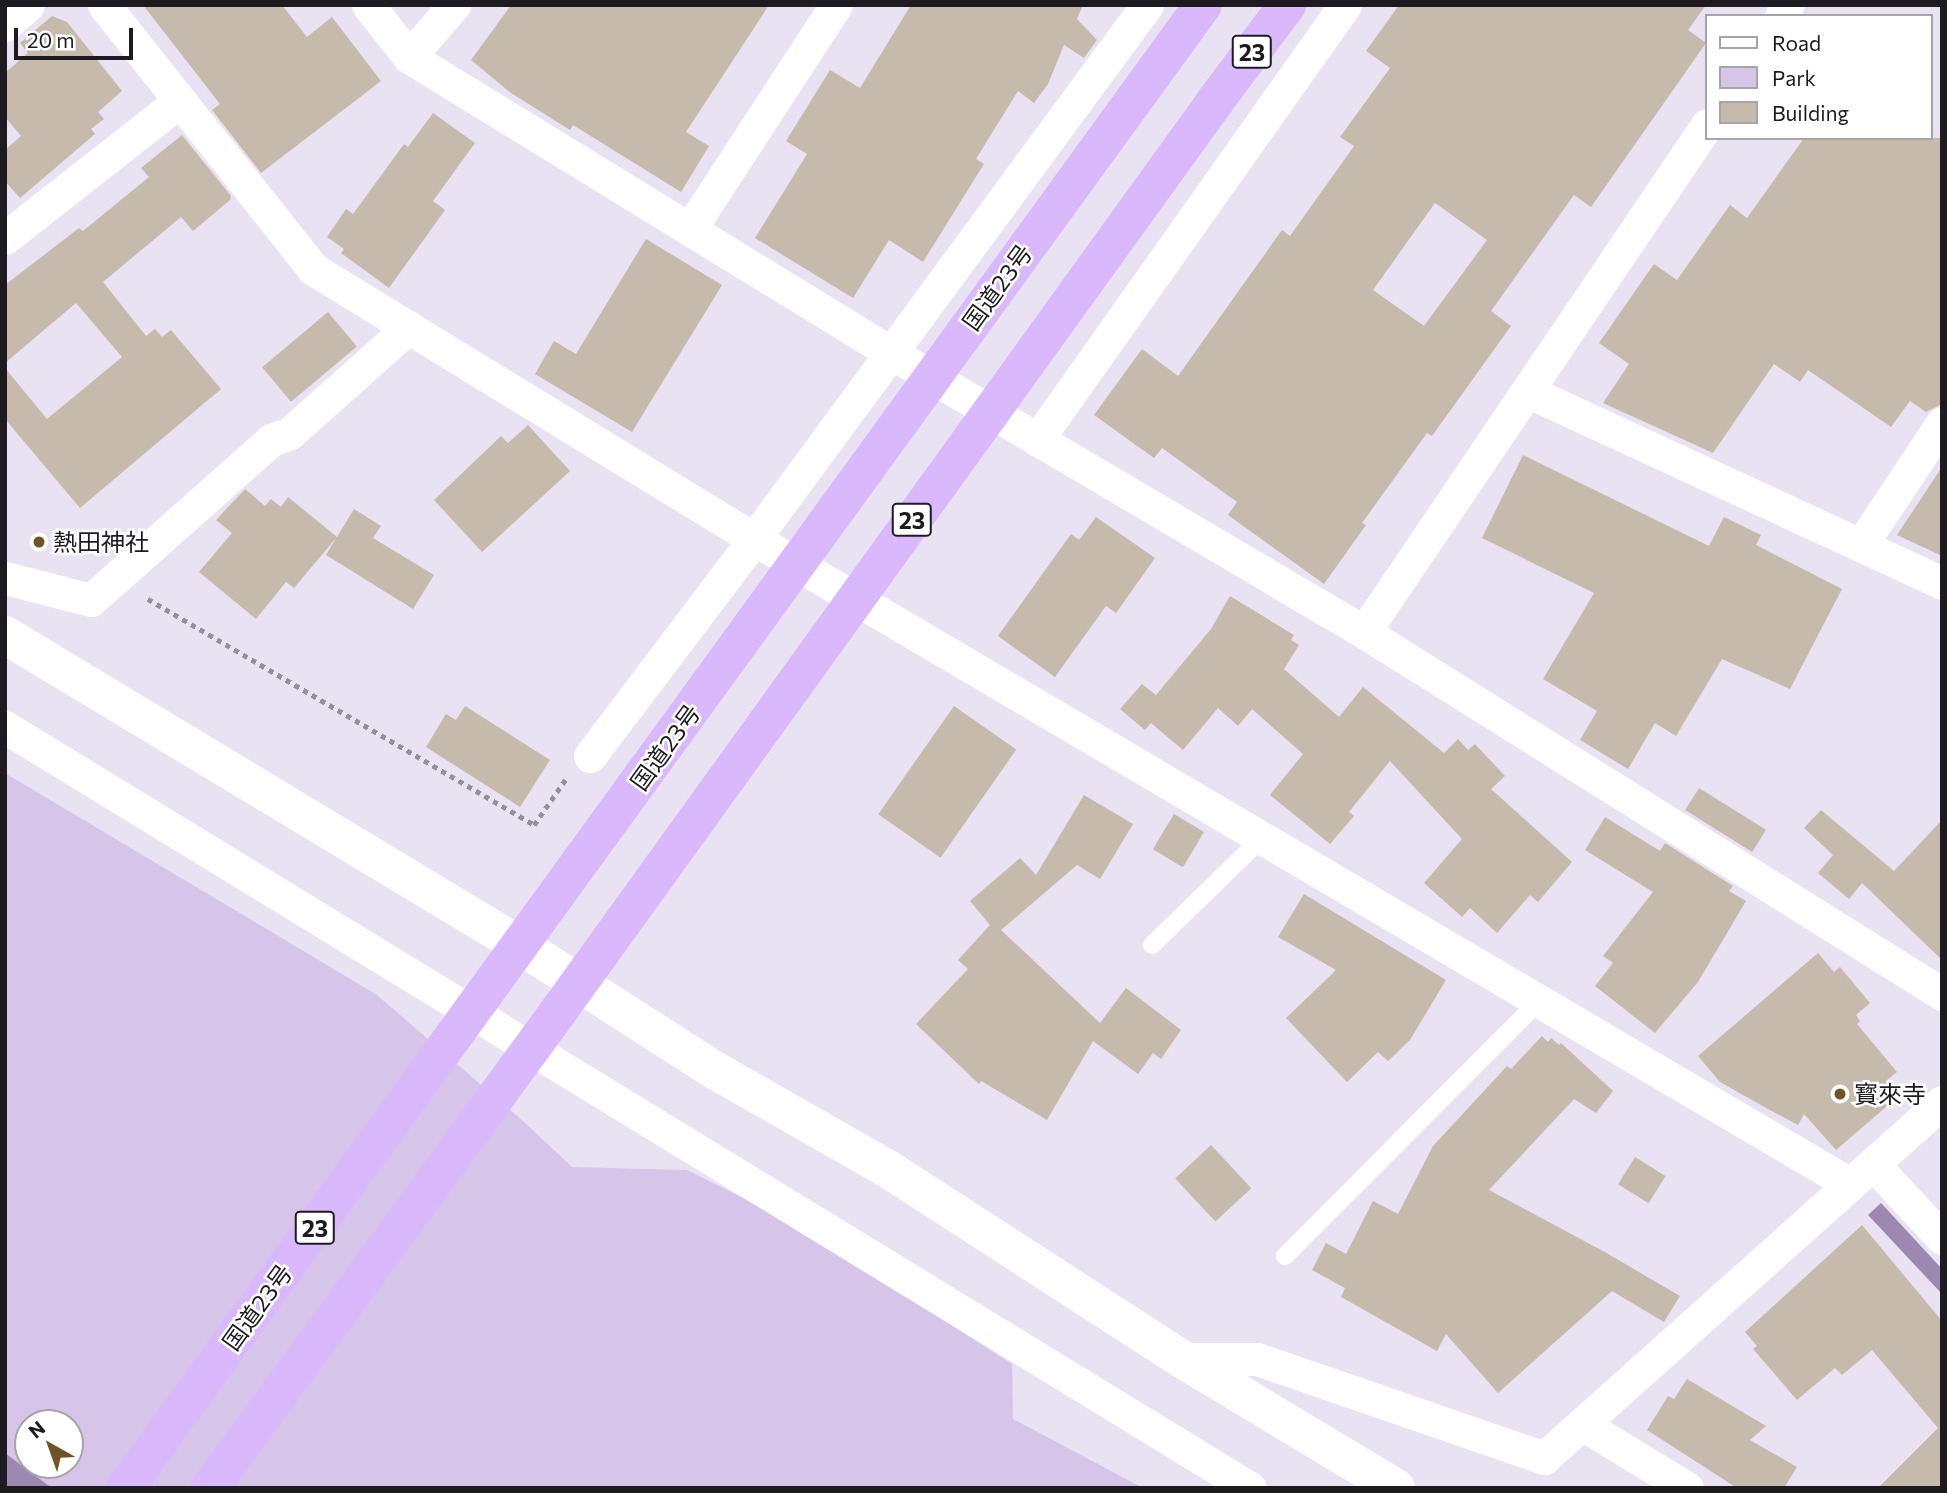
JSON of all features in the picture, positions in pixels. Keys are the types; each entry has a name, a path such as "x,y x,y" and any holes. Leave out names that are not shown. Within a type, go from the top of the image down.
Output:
{"highway":[{"name":"国道23号","path":"125,1488 1203,5"},
{"name":"23","path":"210,1488 570,996 1287,5"}],"street":[{"path":"5,25 28,5"},
{"path":"104,5 313,269 754,539 1539,1001 1862,1174 1942,1238"},
{"path":"368,5 409,57 893,354 1364,632 1942,995"},
{"path":"409,57 454,5"},
{"path":"690,229 836,5"},
{"path":"590,756 893,354 1147,5"},
{"path":"1037,440 1345,5"},
{"path":"5,238 180,101"},
{"path":"1364,632 1706,126"},
{"path":"5,578 91,600 271,440 290,433 409,327"},
{"path":"1527,391 1942,583"},
{"path":"1861,545 1942,423"},
{"path":"5,635 513,957 570,996 716,1071 888,1169 1182,1359 1396,1488"},
{"path":"5,727 1250,1488"},
{"path":"1182,1359 1257,1359 1544,1458 1942,1102"},
{"path":"1582,1424 1687,1488"}],"lane":[{"path":"1152,945 1262,838"},
{"path":"1285,1256 1539,1001"}],"path":[{"path":"114,579 534,825 577,761 590,756"}],"green space":[{"path":"5,773 377,995 572,1167 687,1170 787,1220 1012,1364 1013,1419 1143,1488 52,1488 40,1479 84,1479 84,1409 14,1409 14,1460 5,1453"}],"shaded area":[{"path":"1881,1203 1942,1269 1942,1294 1868,1215"},
{"path":"5,1453 14,1460 14,1479 40,1479 52,1488 5,1488"}],"building":[{"path":"143,5 282,5 307,37 332,17 381,81 261,173 212,110 220,104"},
{"path":"511,5 769,5 686,132 709,146 681,192 573,125 570,130 511,93 471,60"},
{"path":"911,5 1083,5 1077,19 1097,40 1084,58 1064,45 1048,84 1034,103 1018,91 976,159 984,164 923,262 889,240 853,298 755,238 807,154 786,141 830,70 860,88"},
{"path":"1399,5 1706,5 1688,30 1706,43 1591,207 1574,195 1491,311 1511,326 1432,436 1427,433 1362,523 1366,525 1324,584 1228,515 1237,502 1162,448 1154,458 1094,415 1142,349 1178,376 1282,230 1290,236 1354,146 1340,137 1390,68 1366,51","holes":["1435,203 1487,240 1424,326 1373,290"]},
{"path":"52,16 67,22 122,91 98,112 104,119 91,129 95,134 20,198 5,181 5,150 21,136 5,117 5,73 28,53 20,43"},
{"path":"433,113 475,143 433,201 445,210 389,288 341,253 344,249 327,237 346,209 353,214 404,144 408,147"},
{"path":"182,135 231,196 230,200 193,231 181,217 103,282 146,336 155,329 162,337 171,330 221,389 80,508 5,419 5,368 47,419 122,357 76,303 5,363 5,285 79,228 83,231 149,177 141,168"},
{"path":"1942,138 1942,404 1926,412 1910,401 1891,427 1808,370 1800,382 1774,364 1713,453 1603,403 1629,364 1599,343 1654,264 1677,280 1730,205 1747,218 1803,140"},
{"path":"646,239 722,285 632,432 535,374 554,341 576,354"},
{"path":"328,312 357,346 291,402 262,367"},
{"path":"528,425 570,471 482,552 434,500 501,436 508,443"},
{"path":"1523,455 1709,546 1724,517 1761,535 1756,545 1842,589 1790,689 1722,659 1676,736 1655,723 1628,769 1580,740 1597,711 1543,679 1594,593 1482,538"},
{"path":"1942,467 1942,556 1897,535"},
{"path":"245,489 265,506 271,499 281,507 288,497 337,537 354,509 381,526 373,538 434,575 413,609 326,555 336,538 294,588 286,582 256,619 199,572 232,533 216,520"},
{"path":"1096,517 1155,558 1116,613 1106,606 1055,677 998,636 1071,534 1079,540"},
{"path":"1230,596 1294,635 1291,640 1299,645 1284,669 1339,717 1363,687 1444,753 1458,739 1468,750 1475,744 1505,776 1491,789 1572,862 1538,902 1530,895 1497,933 1470,908 1462,917 1424,883 1462,839 1390,761 1349,812 1354,816 1330,844 1270,795 1303,754 1252,709 1238,726 1218,708 1183,750 1151,723 1145,730 1120,709 1142,684 1156,695 1211,629"},
{"path":"465,706 550,760 520,807 426,747 446,714 456,720"},
{"path":"954,706 1016,750 941,858 878,814"},
{"path":"1699,788 1766,830 1752,852 1685,810"},
{"path":"1084,795 1133,824 1100,879 1077,865 1001,930 1100,1023 1126,988 1181,1030 1161,1059 1153,1053 1138,1074 1093,1041 1047,1120 981,1081 979,1084 916,1024 968,969 958,960 990,925 970,901 1020,858 1036,875"},
{"path":"1821,810 1894,871 1942,820 1942,960 1862,883 1849,899 1818,873 1833,855 1804,828"},
{"path":"1174,814 1204,832 1183,867 1153,849"},
{"path":"1605,817 1660,851 1665,843 1733,886 1729,891 1746,901 1698,982 1655,1033 1595,986 1613,963 1603,956 1653,892 1585,850"},
{"path":"1304,894 1446,980 1410,1040 1388,1061 1378,1052 1347,1082 1286,1018 1336,970 1278,937"},
{"path":"1818,953 1834,972 1840,967 1870,1003 1856,1015 1860,1021 1857,1024 1897,1072 1887,1080 1900,1095 1836,1150 1804,1114 1798,1125 1768,1109 1720,1082 1698,1056"},
{"path":"1542,1036 1548,1042 1551,1038 1559,1045 1561,1043 1613,1091 1596,1113 1574,1099 1489,1190 1680,1296 1664,1322 1612,1291 1498,1393 1446,1334 1437,1351 1341,1297 1345,1288 1312,1270 1326,1243 1346,1254 1373,1201 1398,1214 1433,1146 1507,1066 1511,1069"},
{"path":"1211,1145 1251,1188 1215,1222 1175,1178"},
{"path":"1635,1157 1666,1176 1649,1203 1618,1184"},
{"path":"1862,1225 1942,1321 1942,1488 1878,1488 1938,1428 1872,1350 1842,1375 1835,1368 1797,1400 1753,1349 1757,1346 1745,1332"},
{"path":"1687,1379 1766,1426 1750,1440 1797,1467 1784,1488 1737,1488 1647,1430 1668,1396 1674,1399"}],"place":[{"name":"熱田神社","path":"39,542"},
{"name":"寳來寺","path":"1840,1094"}]}
